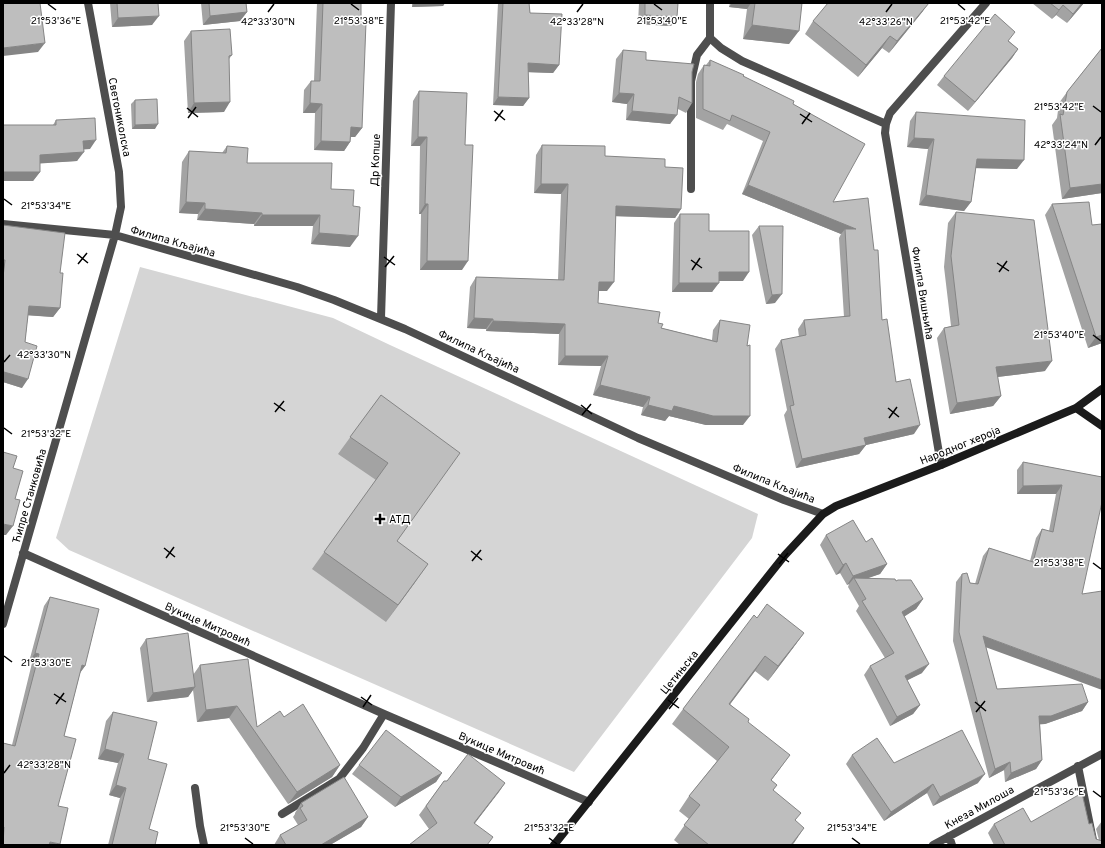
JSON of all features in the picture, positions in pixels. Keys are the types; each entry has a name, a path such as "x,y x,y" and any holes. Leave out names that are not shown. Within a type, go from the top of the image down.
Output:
{"street":[{"name":"Светониколска","path":"88,3 119,172 121,207 116,235"},
{"name":"Др Копше","path":"381,318 391,3"},
{"path":"691,190 692,82 697,55 710,38 710,3"},
{"path":"710,38 721,48 742,61 886,124 890,113 986,3"},
{"name":"Филипа Вишњића","path":"886,124 887,141 941,465"},
{"name":"Филипа Кљајића","path":"3,224 116,235 297,287 381,318 638,438 784,500 823,514"},
{"name":"Ћипре Станковића","path":"3,624 116,235"},
{"name":"Народног хероја","path":"823,514 836,506 941,465 1076,408 1102,389"},
{"path":"1076,408 1102,426"},
{"name":"Цетињска","path":"554,845 786,555 823,514"},
{"name":"Вукице Митровић","path":"23,553 384,714 589,802"},
{"path":"282,814 339,779 363,748 384,714"},
{"name":"Кнеза Милоша","path":"933,845 1102,754"},
{"path":"1078,766 1094,845"},
{"path":"195,788 204,845"},
{"path":"949,836 952,845"}],"shaded area":[{"path":"140,267 333,318 758,514 752,538 574,772 69,550 56,538"}],"building":[{"path":"3,3 40,3 45,43 3,48"},
{"path":"117,3 158,3 159,16 118,18"},
{"path":"209,3 246,3 247,12 210,16"},
{"path":"323,3 361,3 361,22 366,22 362,128 351,127 350,142 321,141 322,104 310,103 311,81 320,81"},
{"path":"503,3 529,3 530,13 562,14 559,65 528,63 529,98 498,97"},
{"path":"645,3 678,3 677,17 645,15"},
{"path":"755,3 802,3 799,31 752,25"},
{"path":"828,3 929,3 897,41 890,36 866,65 813,21"},
{"path":"1050,3 1082,3 1073,14 1063,5 1059,10"},
{"path":"995,14 1015,32 1008,41 1018,49 975,102 944,76"},
{"path":"230,29 232,55 229,56 230,102 194,103 191,31"},
{"path":"1102,48 1102,184 1070,188 1060,114 1063,115 1067,92"},
{"path":"623,50 646,52 646,60 694,64 692,72 692,103 679,97 677,115 632,111 634,94 619,93"},
{"path":"710,60 744,75 743,76 794,101 793,104 865,144 833,202 868,198 874,250 878,250 882,320 887,319 896,382 910,379 920,425 864,438 866,445 802,459 790,406 794,405 781,340 806,335 804,320 850,316 845,229 856,229 748,185 770,132 732,115 730,121 703,109 704,65 710,66"},
{"path":"419,91 467,93 465,145 473,145 468,261 427,261 428,204 425,204 427,137 418,137"},
{"path":"157,99 158,124 135,125 135,100"},
{"path":"916,112 1025,120 1024,160 977,159 971,202 926,195 934,139 914,138"},
{"path":"95,118 96,140 83,141 84,152 40,155 40,172 3,172 3,125 56,125 56,120"},
{"path":"542,145 605,146 605,156 665,159 665,167 683,168 681,209 616,206 614,282 599,282 598,303 660,312 658,323 663,324 661,328 717,342 720,320 750,325 747,346 750,345 750,416 713,416 674,406 672,411 648,405 650,397 600,385 608,356 565,356 565,324 493,321 493,319 474,318 476,277 564,280 568,184 541,184"},
{"path":"227,146 248,148 247,163 332,163 331,189 354,190 353,206 360,207 358,236 319,233 320,215 262,215 262,213 205,209 205,203 186,202 189,151 226,153"},
{"path":"1089,202 1092,225 1102,224 1102,335 1096,337 1052,204"},
{"path":"956,212 1034,220 1052,361 996,367 1001,396 957,403 944,328 959,325 951,256"},
{"path":"680,214 709,214 709,231 749,231 749,272 719,272 719,283 679,283"},
{"path":"3,225 65,233 60,273 63,273 60,308 29,306 25,342 37,346 28,379 4,372 3,374 3,277 5,260 3,260"},
{"path":"759,226 783,226 782,294 772,295"},
{"name":"АТД","path":"381,395 460,453 397,541 428,564 398,605 324,552 388,463 350,437"},
{"path":"3,452 17,456 13,468 23,471 15,499 20,500 13,526 3,524"},
{"path":"1023,462 1102,477 1102,502 1082,594 1102,591 1102,680 983,636 997,689 1082,684 1088,702 1051,716 1039,716 1042,760 1011,773 1010,762 995,769 959,632 962,574 967,573 970,583 978,584 989,548 1033,562 1042,529 1053,532 1062,485 1023,486"},
{"path":"853,520 866,542 872,538 887,564 853,576 846,563 843,565 826,535"},
{"path":"854,578 895,579 896,581 911,580 923,599 902,612 929,664 905,676 920,705 897,717 870,666 894,653 862,601 866,599"},
{"path":"50,597 99,609 85,666 82,665 64,736 76,739 58,806 68,808 60,844 50,842 49,845 3,845 3,743 15,746 39,654 35,653"},
{"path":"767,604 804,633 778,666 765,656 729,704 749,719 748,722 790,755 771,780 777,785 773,790 801,813 795,820 804,828 791,845 709,845 684,825 700,805 689,796 729,747 683,709 754,615 757,618"},
{"path":"188,633 195,687 153,693 146,639"},
{"path":"248,659 257,727 280,711 284,717 303,704 340,765 297,792 237,706 206,710 200,665"},
{"path":"113,712 157,722 148,759 167,764 149,829 158,832 155,845 112,845 126,788 116,785 124,754 105,749"},
{"path":"386,730 442,773 401,797 359,765"},
{"path":"962,730 985,774 940,797 933,784 891,812 852,755 877,738 894,763"},
{"path":"468,754 505,783 474,823 493,837 487,845 409,845 437,823 426,806 444,781 447,781"},
{"path":"344,777 368,817 321,845 286,845 280,835 307,820 300,808 303,806 301,803"},
{"path":"1082,793 1089,824 1092,823 1096,839 1102,841 1102,845 1005,845 994,824 1023,808 1031,822"}],"place":[{"name":"АТД","path":"380,519"}]}
